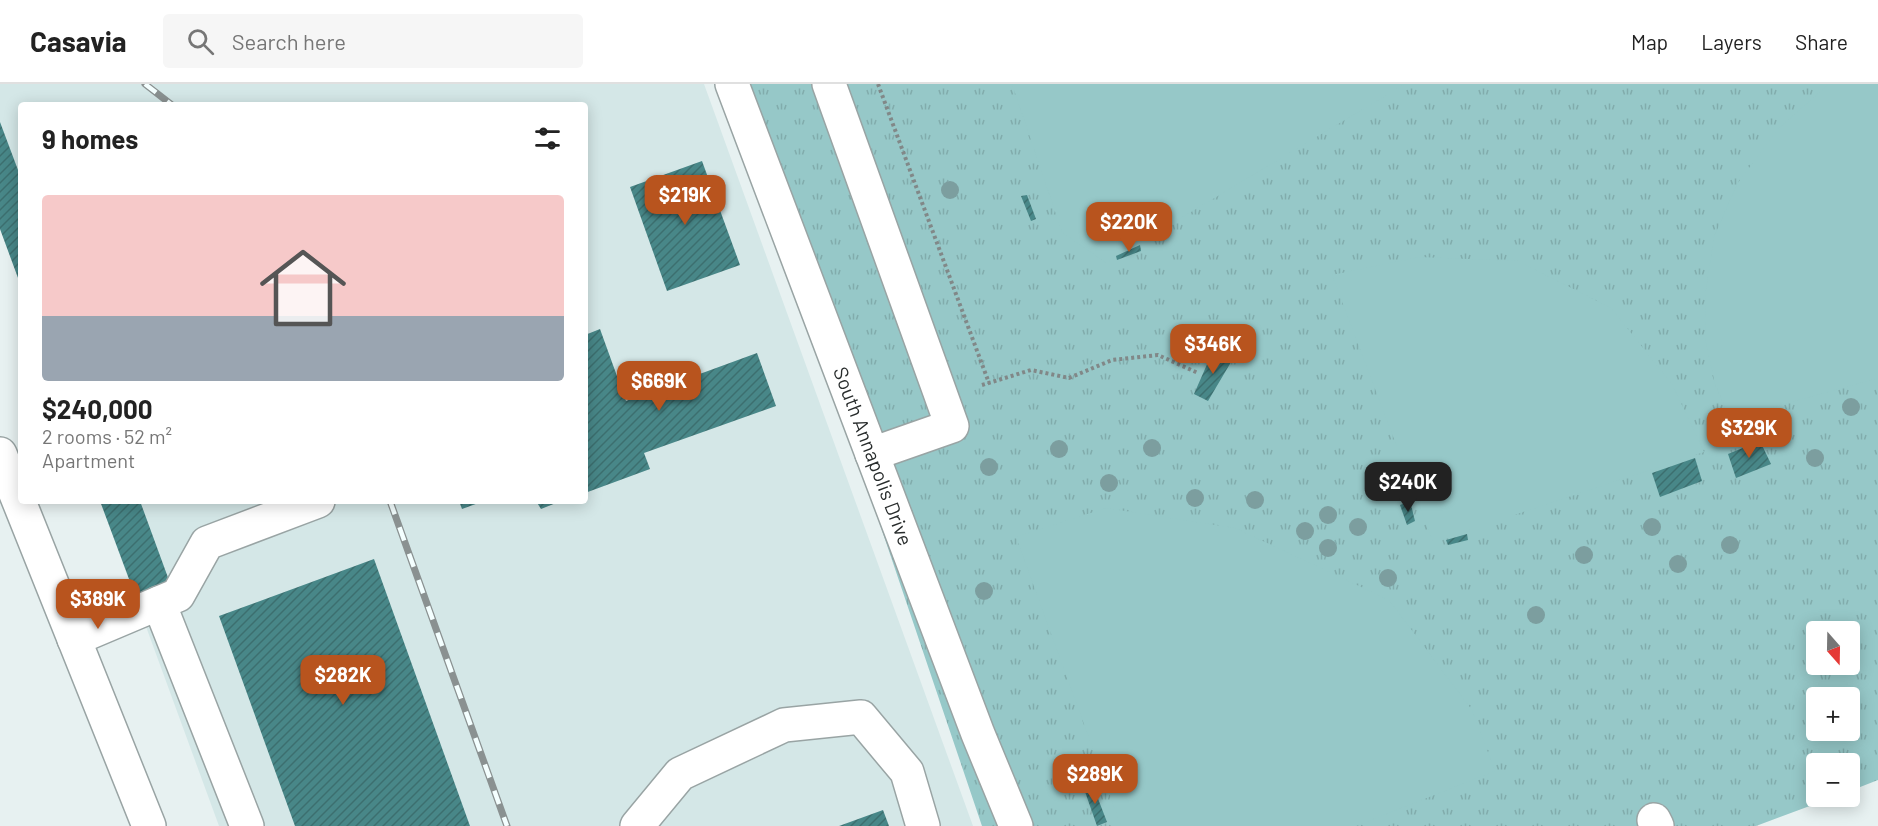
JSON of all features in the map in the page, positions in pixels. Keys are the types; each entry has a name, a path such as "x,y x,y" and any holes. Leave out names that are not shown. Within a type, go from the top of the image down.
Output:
{"street":[{"name":"South Annapolis Drive","path":"732,84 978,734 1016,826"},
{"path":"829,84 952,426 872,454"},
{"path":"0,454 18,499"},
{"path":"20,504 148,826"},
{"path":"74,639 178,595 207,543 310,504"},
{"path":"159,603 247,826"},
{"path":"637,826 680,774 784,725 861,717 907,772 923,826"}],"path":[{"path":"878,84 989,383"},
{"path":"982,386 1031,370 1069,378 1112,360 1158,355 1198,373"}],"shaded area":[{"path":"0,84 704,84 973,826 219,826 101,504 588,504 588,102 18,102 18,278 0,229"}],"green space":[{"path":"731,84 1878,84 1878,780 1860,787 1860,753 1806,753 1807,807 1756,826 982,826"},
{"path":"1012,84 1405,84 1106,263 1062,232"},
{"path":"1829,84 1878,84 1878,378 1730,419 1715,384 1706,343 1705,296 1714,237 1737,184 1779,128"},
{"path":"1420,257 1518,261 1611,308 1672,384 1704,452 1433,542 1332,275"},
{"path":"1106,508 1235,528 1389,600 1472,710 1495,771 1356,826 1121,826 1016,537"}],"building":[{"path":"0,122 18,170 18,278 0,229"},
{"path":"702,161 740,265 667,291 630,187"},
{"path":"1027,195 1036,219 1031,221 1021,196"},
{"path":"1140,245 1141,251 1117,260 1116,256"},
{"path":"600,329 626,401 757,353 776,406 644,453 650,469 588,492 588,334"},
{"path":"1212,353 1234,357 1208,401 1194,394"},
{"path":"1760,441 1771,464 1736,478 1728,454"},
{"path":"1695,458 1702,481 1660,497 1652,473"},
{"path":"1410,501 1415,521 1407,525 1400,505"},
{"path":"101,504 141,504 170,583 135,595"},
{"path":"460,504 476,504 462,509"},
{"path":"538,504 554,504 541,509"},
{"path":"1467,534 1468,540 1448,545 1446,540"},
{"path":"374,559 470,826 295,826 219,616"},
{"path":"1092,783 1107,822 1097,826 1083,786"},
{"path":"883,810 889,826 839,826"}],"railway":[{"path":"145,84 168,102"},
{"path":"391,504 507,826"}]}
